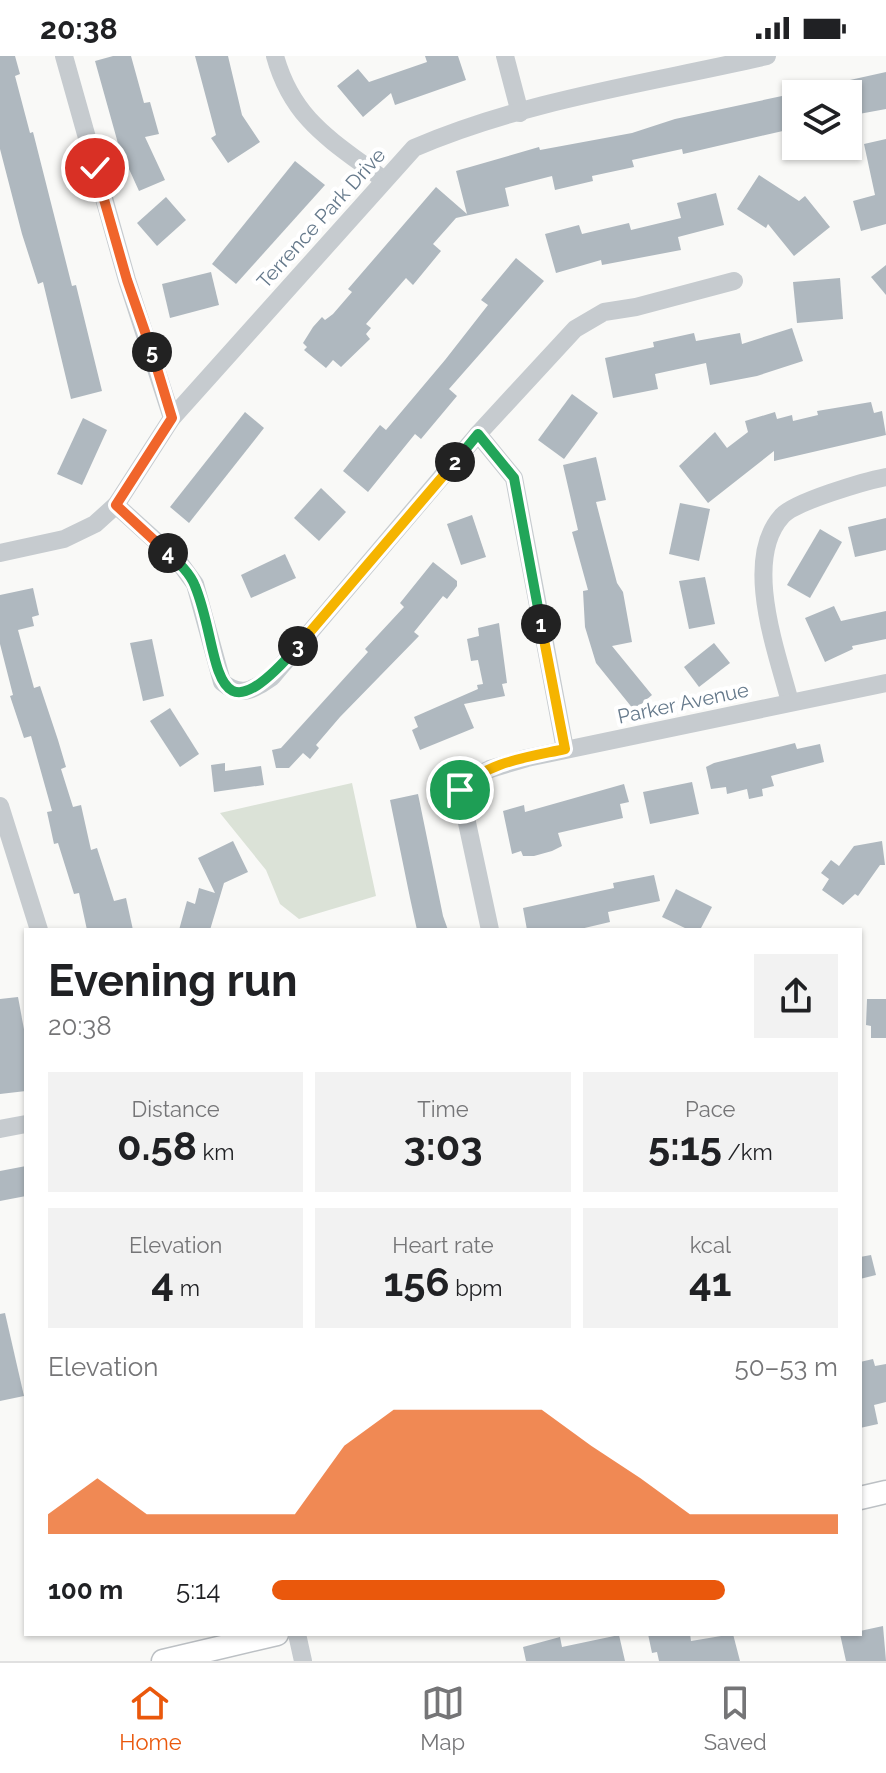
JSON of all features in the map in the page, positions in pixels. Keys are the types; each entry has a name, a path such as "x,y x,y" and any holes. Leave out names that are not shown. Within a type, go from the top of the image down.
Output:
{"main road":[{"path":"862,1498 886,1492"},
{"path":"163,1661 269,1636"}],"street":[{"path":"64,56 127,280 172,418"},
{"path":"275,56 284,86 305,116 384,180"},
{"path":"505,56 520,113"},
{"name":"Terrence Park Drive","path":"0,553 64,539 95,524 116,505 172,418 414,148 448,134 520,113 767,56"},
{"path":"116,505 179,562 195,584 222,682 233,692 251,692 272,677 478,434 575,329 604,312 734,281"},
{"path":"478,434 514,478 565,749"},
{"path":"790,702 766,600 763,574 768,539 783,514 862,482 886,477"},
{"name":"Parker Avenue","path":"490,928 460,790 470,779 490,769 565,749 886,683"},
{"path":"0,806 4,834 38,928"},
{"path":"0,1129 24,1124"},
{"path":"297,1636 303,1661"}],"shaded area":[{"path":"352,783 376,896 299,919 280,904 266,870 220,813"}],"building":[{"path":"0,56 15,56 20,74 15,76 30,133 33,132 72,286 76,285 102,391 71,399 43,282 38,284 0,149"},
{"path":"113,56 131,56 144,103 150,102 159,134 145,137 165,180 139,191 119,147 95,61"},
{"path":"195,56 228,56 242,115 260,142 228,163 211,138 216,135"},
{"path":"425,56 458,56 466,80 395,105 391,93 363,117 337,86 358,69 369,82 427,62"},
{"path":"886,72 886,109 862,113 862,80 850,80"},
{"path":"782,96 782,131 683,154 682,149 632,160 634,167 592,176 593,181 555,190 552,176 505,188 509,206 456,218 433,244 441,251 413,285 406,278 366,324 371,328 366,334 370,339 341,367 333,360 326,368 304,350 307,347 303,343 313,327 322,317 325,320 333,314 352,292 348,289 436,187 467,214 456,171 539,147 540,150 632,133 675,119"},
{"path":"886,139 886,224 861,231 853,201 875,195 864,144"},
{"path":"295,161 325,185 236,284 212,264"},
{"path":"759,175 799,201 805,196 830,227 794,256 768,224 766,228 737,209"},
{"path":"716,193 724,225 678,237 681,250 602,265 601,260 556,273 545,234 579,225 582,234 629,223 631,230 681,218 677,203"},
{"path":"166,197 186,220 157,246 137,223"},
{"path":"516,258 544,281 449,389 457,396 421,439 415,434 368,492 343,471 380,425 386,430 445,360 488,305 481,300"},
{"path":"886,265 886,295 871,277"},
{"path":"211,272 219,305 170,318 162,284"},
{"path":"840,278 843,319 797,323 793,282"},
{"path":"792,328 803,361 757,376 710,385 706,363 655,374 658,389 613,398 605,358 654,347 653,342 694,333 696,341 740,333 742,344"},
{"path":"572,394 598,413 564,459 538,440"},
{"path":"871,402 874,413 882,411 886,435 774,461 774,451 708,503 679,466 715,432 727,448 748,432 745,421 775,412 777,419 792,415 793,421 818,415 817,411"},
{"path":"245,412 264,428 189,523 170,507"},
{"path":"83,418 107,430 82,485 57,474"},
{"path":"596,457 606,500 596,502 617,583 623,592 632,642 612,646 652,695 634,710 596,663 585,627 583,591 588,590 572,532 578,530 563,465"},
{"path":"321,488 346,512 319,541 294,518"},
{"path":"680,503 710,509 699,561 669,554"},
{"path":"472,515 486,557 461,565 447,524"},
{"path":"886,518 886,550 855,557 848,527"},
{"path":"820,529 842,542 810,598 787,585"},
{"path":"285,554 296,578 251,598 241,575"},
{"path":"433,562 457,581 457,586 447,599 443,596 414,632 419,636 340,717 316,745 319,748 310,759 303,753 289,768 276,768 272,750 281,748 368,652 365,649 404,607 400,603"},
{"path":"705,577 715,624 689,629 679,581"},
{"path":"33,588 39,615 32,617 34,626 18,630 34,688 40,686 58,740 66,767 61,769 73,807 81,805 91,850 97,848 114,901 126,898 133,928 87,928 79,893 74,894 58,843 54,844 47,812 52,811 31,736 24,738 10,696 13,695 0,644 0,595"},
{"path":"834,606 841,621 886,611 886,639 852,646 853,649 825,662 805,618"},
{"path":"499,623 507,683 502,684 505,696 464,704 474,728 420,750 412,730 418,727 414,717 483,684 478,660 471,661 467,639 479,636 478,628"},
{"path":"152,639 164,696 143,701 130,643"},
{"path":"714,643 730,663 699,687 684,667"},
{"path":"170,708 199,754 180,767 150,721"},
{"path":"795,743 797,749 820,744 824,762 771,776 774,786 762,789 763,796 749,799 747,789 727,794 726,787 711,789 706,767"},
{"path":"225,763 225,771 261,766 264,785 214,792 211,765"},
{"path":"692,782 699,814 650,824 643,792"},
{"path":"624,784 629,802 620,804 623,818 558,833 562,846 552,851 534,856 523,856 521,851 512,854 503,811 524,805 525,812"},
{"path":"418,794 447,928 417,928 390,800"},
{"path":"233,841 248,872 224,883 211,928 180,928 187,901 195,904 199,888 215,893 198,858"},
{"path":"882,841 885,865 880,865 858,896 855,894 843,905 822,890 829,879 821,873 831,860 839,866 854,846"},
{"path":"654,875 660,901 608,912 610,922 584,928 527,928 523,908 614,888 613,883"},
{"path":"676,889 712,907 701,928 685,928 662,917"},
{"path":"18,997 24,1029 24,1091 0,1094 0,999"},
{"path":"867,999 886,999 886,1038 871,1038 871,1026 866,1025"},
{"path":"24,1166 24,1196 0,1201 0,1171"},
{"path":"871,1255 876,1275 862,1278 862,1257"},
{"path":"5,1313 24,1396 0,1401 0,1314"},
{"path":"873,1359 875,1366 886,1364 886,1402 874,1405 878,1424 862,1428 862,1362"},
{"path":"883,1626 886,1661 846,1661 840,1636 862,1636 862,1631"},
{"path":"619,1636 625,1661 526,1661 523,1647 560,1637 562,1647"},
{"path":"648,1636 690,1636 691,1641 734,1636 740,1661 659,1661 657,1652 652,1653"}],"route":[{"path":"95,168 172,418 116,505 179,562 195,584 216,669 222,682 233,692 251,692 272,677 478,434 514,478 565,749 490,769 470,779 460,790"}]}
